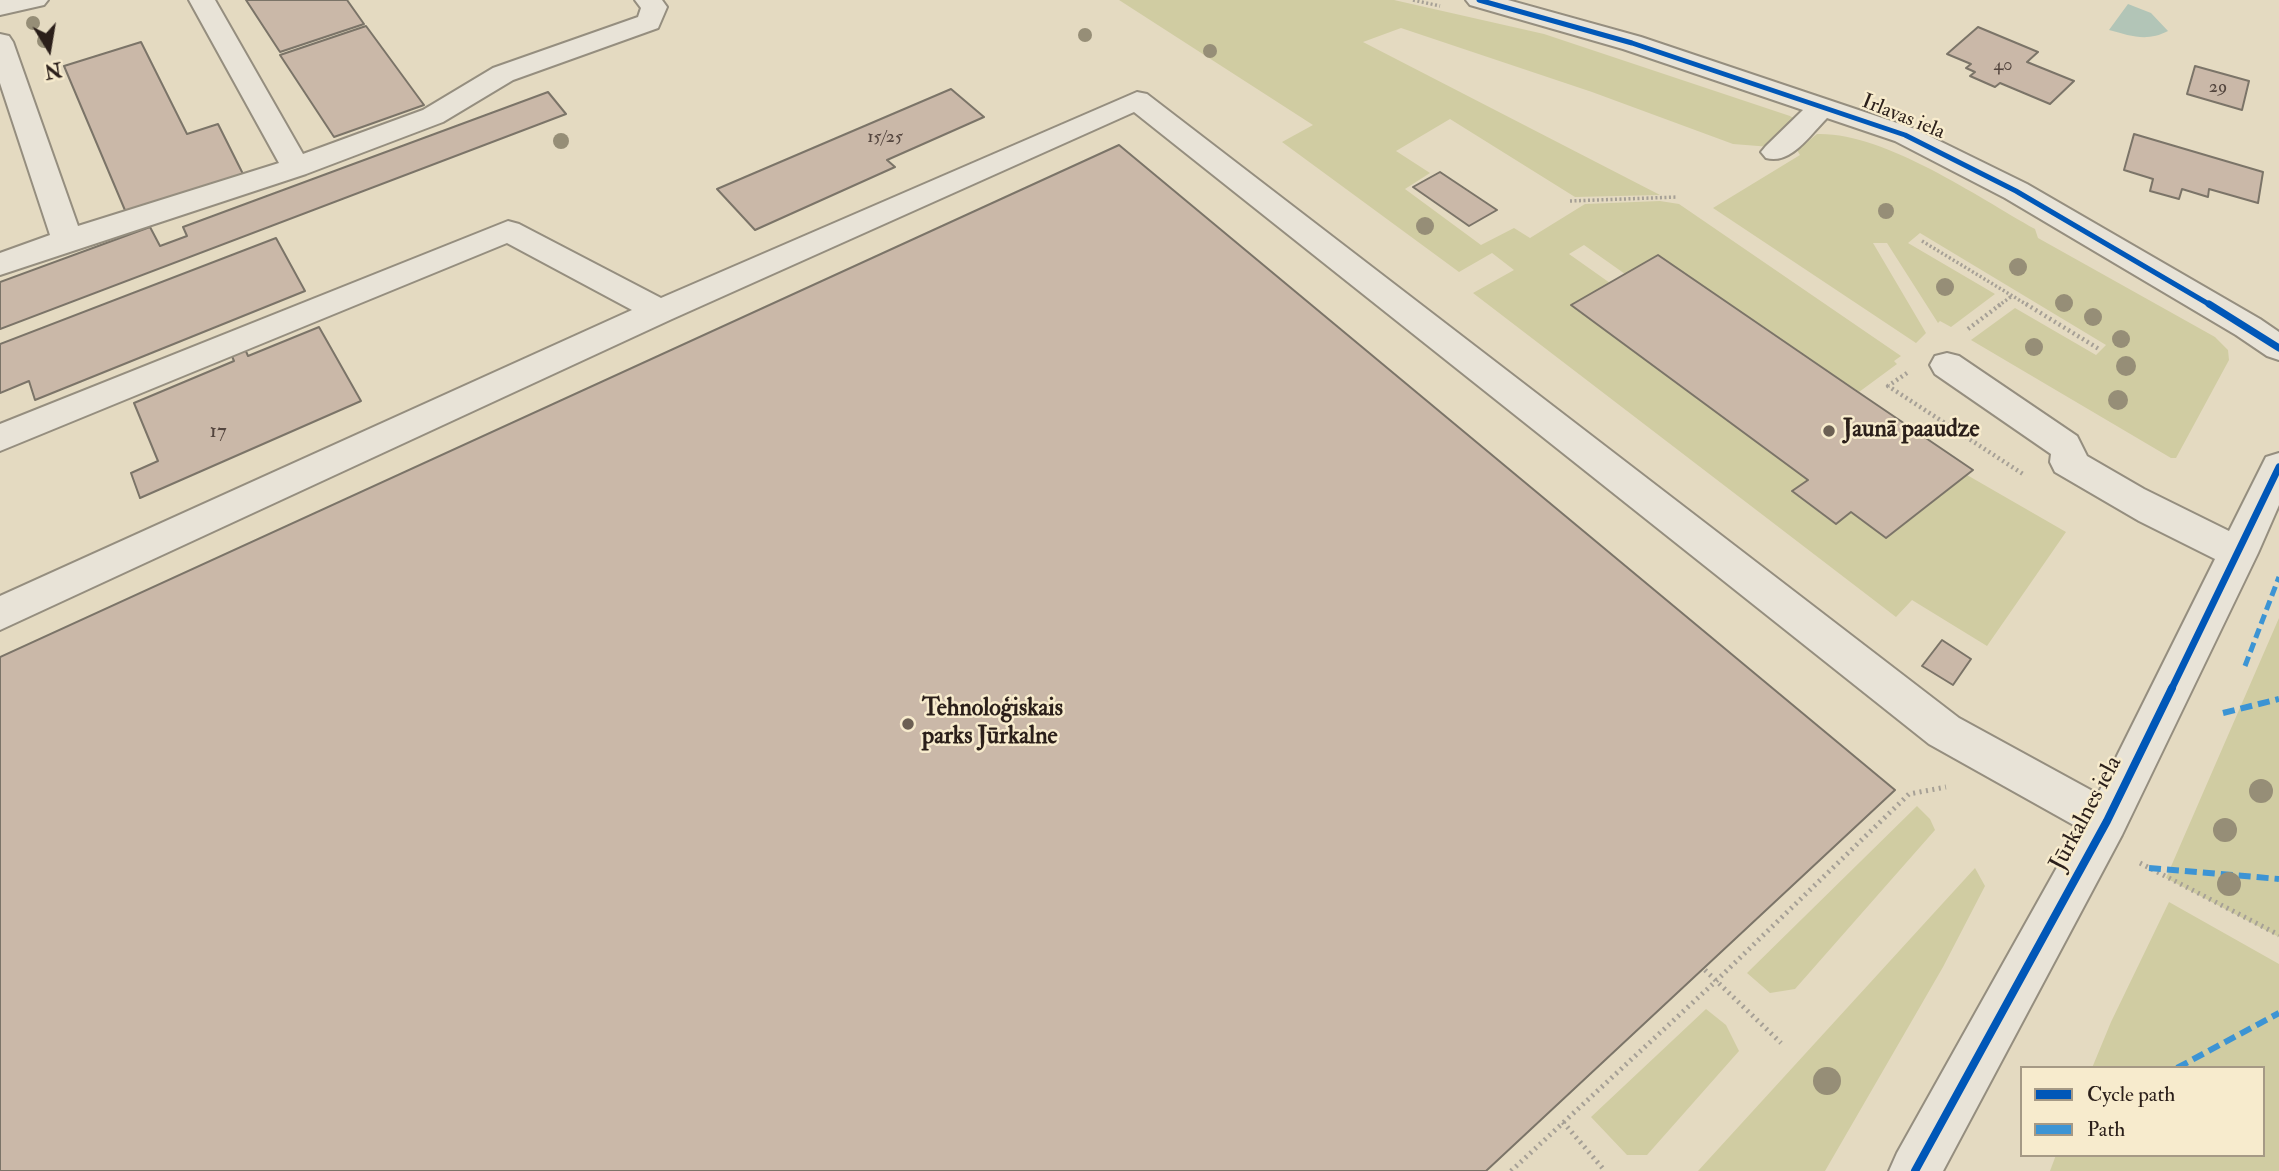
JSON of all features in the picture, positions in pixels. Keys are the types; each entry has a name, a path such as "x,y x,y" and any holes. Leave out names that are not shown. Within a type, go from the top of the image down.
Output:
{"street":[{"path":"0,7 35,0"},
{"path":"202,0 296,167"},
{"path":"0,264 296,167 433,116 503,74 649,22 654,6 648,0"},
{"name":"Irlavas iela","path":"1479,0 1632,43 1905,135 1960,161 2237,320 2279,348"},
{"path":"0,42 67,240"},
{"path":"0,614 660,311 1137,100 1944,731 2023,772 2102,829"},
{"path":"1776,152 1824,106"},
{"path":"0,438 508,231 660,311"},
{"path":"1947,365 2064,445 2069,453 2068,462 2100,483 2162,517 2239,553"},
{"name":"Jūrkalnes iela","path":"1914,1171 2102,829 2279,467"}],"path":[{"path":"1570,201 1677,197"},
{"path":"1922,241 2099,349"},
{"path":"1511,1171 1716,981 1909,794 2023,772"},
{"path":"2102,829 2160,875 2279,935"},
{"path":"1705,970 1781,1043"},
{"path":"1563,1122 1605,1171"}],"shaded area":[{"path":"1119,0 1394,0 1544,34 1790,116 1798,121 1771,147 1733,144 1592,92 1401,28 1363,42 1660,195 1575,197 1450,119 1396,151 1430,173 1405,189 1481,245 1514,228 1530,238 1585,204 1660,201 1679,204 1901,356 1894,361 1897,364 1859,392 1658,255 1625,274 1584,245 1569,254 1610,283 1572,306 1808,480 1792,492 1835,524 1851,512 1887,538 1967,475 2066,532 1987,646 1912,600 1896,617 1473,293 1514,270 1492,253 1459,272 1282,142 1313,125"},
{"path":"2128,4 2151,13 2168,31 2146,37 2109,30"},
{"path":"1817,134 1843,136 1871,143 1929,168 2035,229 2038,238 2215,337 2228,350 2229,360 2176,458 2171,458 1971,340 2015,308 2096,355 2106,345 1920,233 1908,243 1995,294 1951,327 1940,321 1938,323 1887,243 1873,243 1926,333 1916,343 1713,208 1800,155 1797,150"},
{"path":"2279,618 2279,937 2166,878"},
{"path":"1917,806 1930,819 1935,830 1795,989 1770,993 1747,973"},
{"path":"1975,868 1985,886 1943,967 1825,1171 1698,1171"},
{"path":"2169,902 2279,964 2279,1171 2050,1171 2055,1157 2265,1157 2265,1066 2093,1066"},
{"path":"1706,1009 1726,1025 1739,1051 1647,1155 1627,1155 1591,1117"}],"building":[{"path":"246,0 347,0 364,24 280,52"},
{"path":"366,26 424,105 334,137 280,55"},
{"path":"1978,27 2038,52 2027,62 2074,81 2050,104 2000,83 1995,87 1970,76 1975,72 1966,68 1971,64 1947,54"},
{"path":"141,42 187,134 218,124 243,174 127,215 64,66"},
{"path":"2195,66 2249,81 2242,110 2187,94"},
{"path":"951,89 984,117 887,160 895,167 755,230 717,189"},
{"path":"548,92 566,114 0,329 0,282 150,227 160,246 187,236 183,227"},
{"path":"2134,134 2263,172 2258,203 2209,189 2208,197 2182,189 2179,199 2150,191 2153,179 2124,170"},
{"name":"Tehnoloģiskais parks Jūrkalne","path":"1119,145 1895,790 1486,1171 0,1171 0,657"},
{"path":"1440,172 1497,210 1469,226 1413,187"},
{"path":"276,238 305,291 35,400 29,381 0,393 0,344"},
{"name":"Jaunā paaudze","path":"1658,255 1973,470 1886,538 1851,512 1836,524 1792,491 1808,480 1571,305"},
{"path":"319,327 361,401 140,498 131,473 158,461 134,403 234,361 231,354 245,349 248,356"},
{"path":"1942,640 1971,659 1953,685 1922,666"}],"marked path":[{"path":"2245,666 2279,577"},
{"path":"2223,713 2279,699"},
{"path":"2149,868 2279,879"},
{"path":"2181,1066 2279,1013"}],"cycle path":[{"path":"1479,0 1632,43 1905,135 2016,191 2248,327 2279,348"},
{"path":"1915,1171 2107,821 2279,467"}],"place":[{"name":"Jaunā paaudze","path":"1829,431"},
{"name":"Tehnoloģiskais parks Jūrkalne","path":"908,724"}]}
